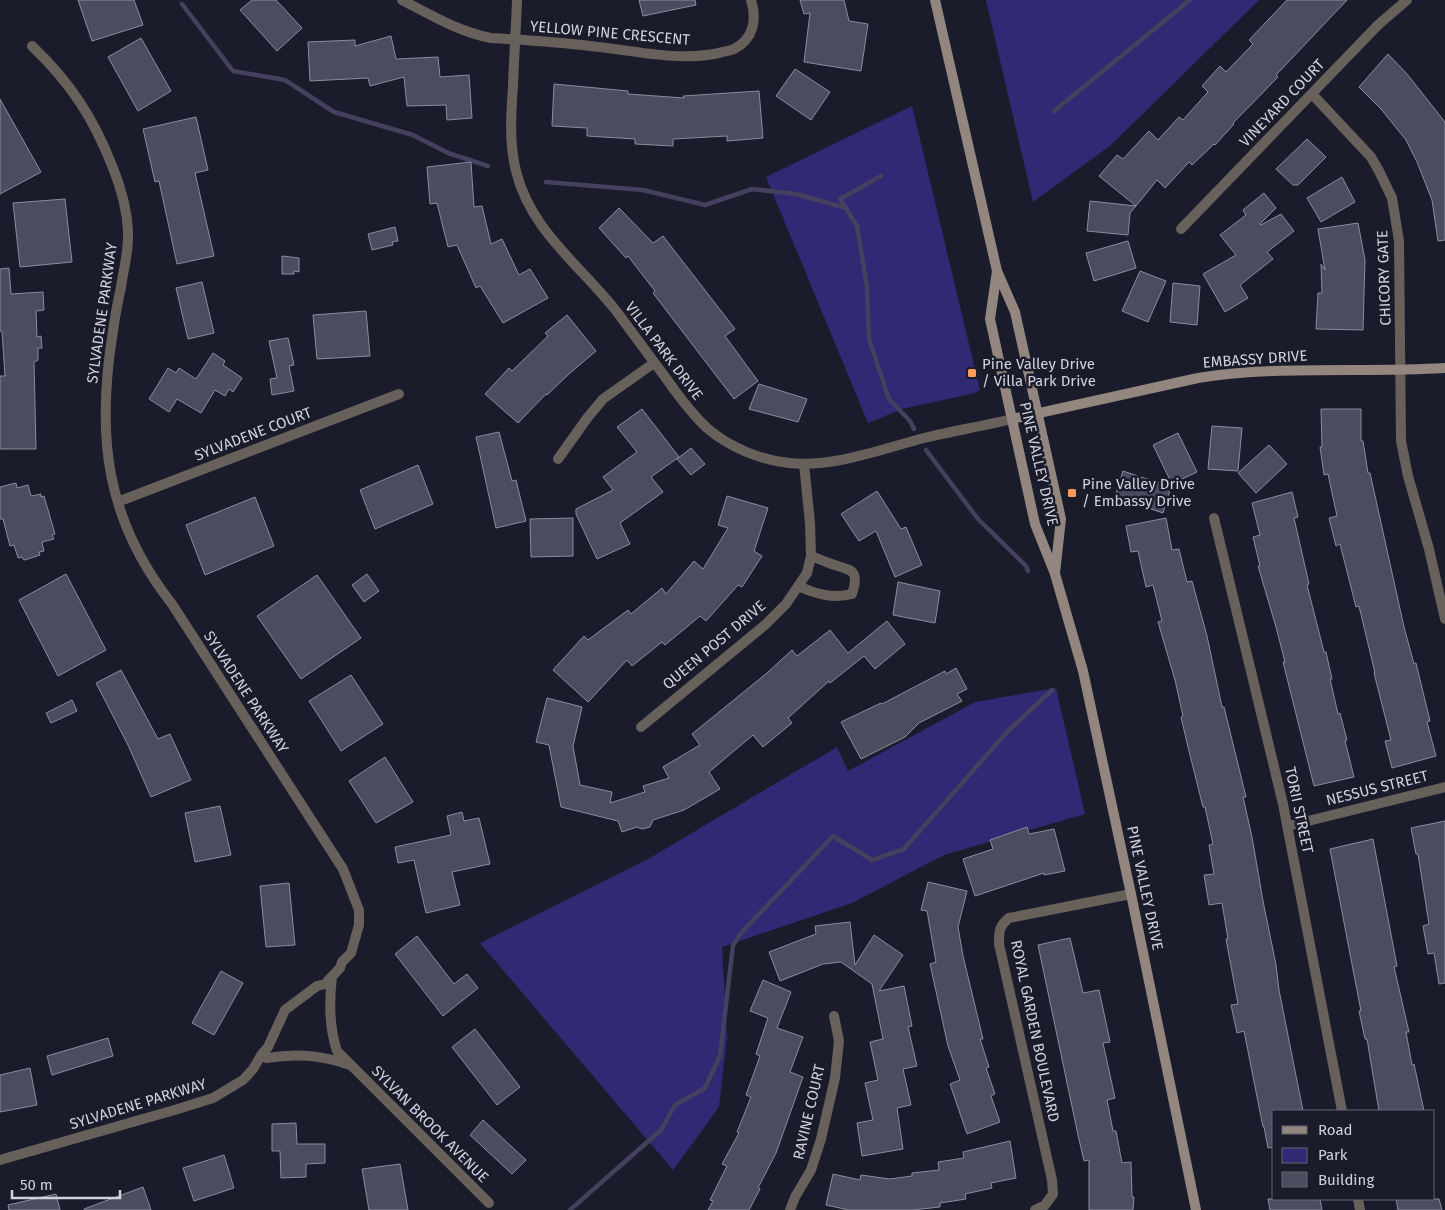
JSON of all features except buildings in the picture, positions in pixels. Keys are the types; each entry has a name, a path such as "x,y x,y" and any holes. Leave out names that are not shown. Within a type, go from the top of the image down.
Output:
{"main road":[{"name":"PINE VALLEY DRIVE","path":"935,0 997,271 1015,312 1061,519 1055,574"},
{"name":"PINE VALLEY DRIVE","path":"997,271 990,320 1035,524 1055,574 1083,671 1196,1210"},
{"name":"EMBASSY DRIVE","path":"1012,419 1224,374 1302,370 1445,368"}],"street":[{"name":"YELLOW PINE CRESCENT","path":"402,0 460,30 484,37 692,56 715,54 735,49 752,32 755,18 751,0"},
{"name":"VILLA PARK DRIVE","path":"517,0 511,116 516,172 521,187 536,218 547,234 615,310 694,415 708,428 723,440 740,449 768,459 804,464 861,455 925,438 1012,419"},
{"name":"VINEYARD COURT","path":"1181,229 1378,25 1407,0"},
{"name":"SYLVADENE PARKWAY","path":"0,1160 178,1110 213,1098 243,1080 268,1048 285,1010 317,986 325,984 351,953 359,925 359,910 343,869 172,604 147,570 120,514 108,460 105,395 113,332 129,252 126,209 119,183 105,147 85,108 58,74 32,46"},
{"name":"CHICORY GATE","path":"1312,94 1371,157 1392,198 1397,219 1399,241 1401,441 1408,476 1429,549 1445,619"},
{"path":"558,458 602,399 654,363"},
{"name":"SYLVADENE COURT","path":"118,503 399,394"},
{"name":"QUEEN POST DRIVE","path":"641,727 766,624 786,604 807,573 811,556 810,523 804,464"},
{"name":"TORII STREET","path":"1214,518 1288,826 1342,1110"},
{"path":"798,586 820,594 844,596 852,594 856,581 854,574 848,568 830,564 811,556"},
{"name":"NESSUS STREET","path":"1288,826 1445,787"},
{"name":"ROYAL GARDEN BOULEVARD","path":"1035,1210 1045,1205 1053,1194 1052,1180 999,944 1001,924 1010,918 1131,894"},
{"name":"SYLVAN BROOK AVENUE","path":"332,977 330,1027 337,1050 489,1203"},
{"name":"RAVINE COURT","path":"790,1210 795,1197 811,1170 835,1078 839,1042 834,1016"},
{"name":"SYLVAN BROOK AVENUE","path":"262,1054 266,1058 314,1055 333,1059 351,1066"}],"green space":[{"path":"986,0 1259,0 1111,145 1033,202"},
{"path":"912,106 980,390 975,393 902,409 868,423 766,177"},
{"path":"1056,688 1085,814 944,855 852,903 722,947 727,1036 719,1107 673,1170 480,943 650,858 837,747 848,771 975,702"}],"waterway":[{"path":"1054,111 1190,0"},
{"path":"182,4 233,71 285,80 334,112 413,135 448,153 488,166"},
{"path":"881,176 840,199 857,226 867,287 869,339 889,399 910,421 914,429"},
{"path":"546,182 643,190 705,205 752,189 796,194 846,208"},
{"path":"926,450 978,519 1026,566 1028,571"},
{"path":"570,1210 661,1130 675,1105 705,1088 720,1056 733,945 742,932 833,836 872,860 904,849 1006,733 1052,690"}],"place":[{"name":"Pine Valley Drive / Villa Park Drive","path":"972,373"},
{"name":"Pine Valley Drive / Embassy Drive","path":"1072,493"}]}
